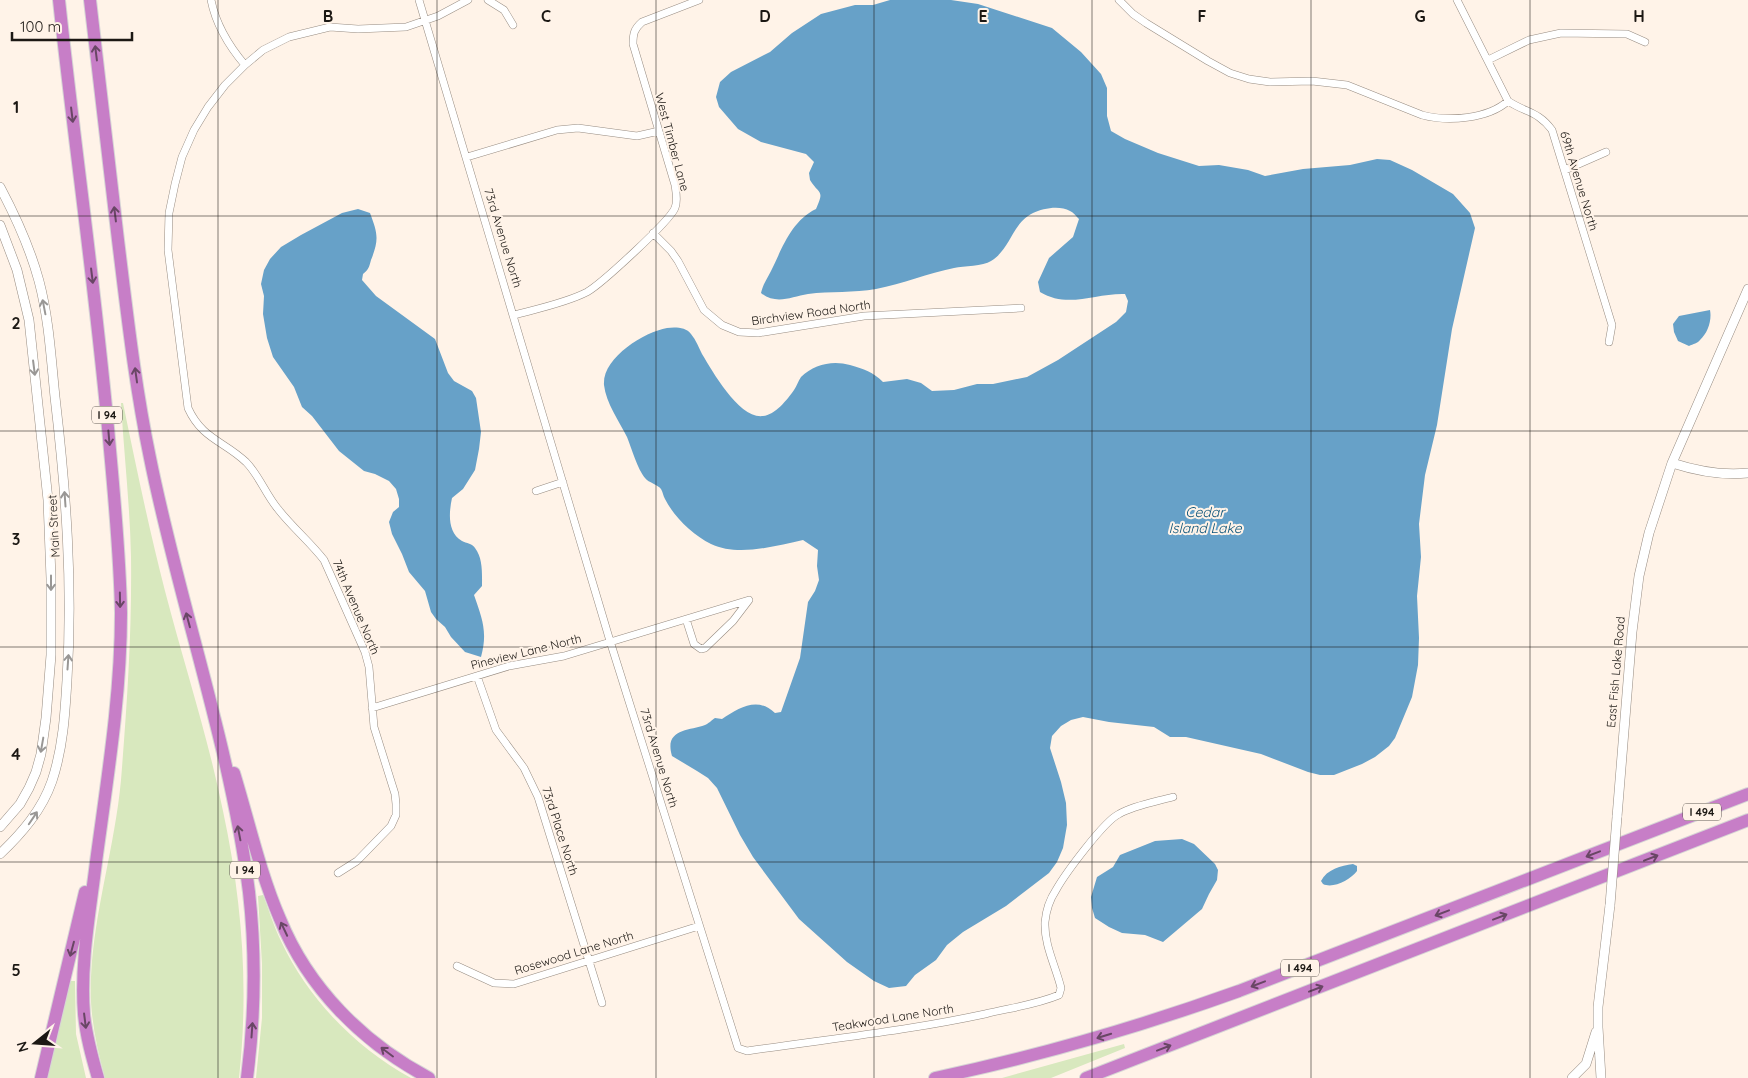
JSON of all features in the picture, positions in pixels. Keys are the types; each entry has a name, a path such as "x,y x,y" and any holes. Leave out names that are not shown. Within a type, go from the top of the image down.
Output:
{"highway":[{"name":"I 94","path":"41,1078 79,921 109,764 116,709 121,616 118,544 104,386 58,0"},
{"name":"I 94","path":"90,0 128,327 141,408 159,503 216,726 235,811 249,893 254,974 252,1035 247,1078"},
{"path":"201,667 272,899 296,952 306,970 330,1001 350,1021 402,1063 428,1078"},
{"path":"98,1078 86,1032 83,976 86,937 109,764"},
{"name":"I 494","path":"935,1078 1020,1059 1088,1041 1162,1018 1239,991 1748,794"},
{"name":"I 494","path":"1086,1078 1748,820"}],"street":[{"path":"211,0 220,28 245,65"},
{"name":"73rd Avenue North","path":"420,0 610,641 735,1040"},
{"name":"74th Avenue North","path":"338,873 357,861 391,826 396,815 395,794 374,726 369,667 365,652 324,560 316,549 279,511 246,462 200,429 192,418 185,397 168,250 169,213 174,184 182,157 194,130 224,85 264,50 302,32 330,27 358,30 406,27 446,13 468,0"},
{"path":"488,0 504,10 513,25"},
{"name":"West Timber Lane","path":"514,315 588,292 673,211 676,203 675,185 633,44 633,34 642,22 700,0"},
{"path":"1119,0 1146,23 1230,73 1249,79 1270,82 1312,81 1347,85 1434,118 1445,119 1494,112 1508,101 1457,0"},
{"path":"1488,60 1529,40 1561,33 1627,34 1645,42"},
{"name":"69th Avenue North","path":"1508,101 1535,114 1548,125 1556,141 1612,325 1609,342"},
{"path":"467,157 557,130 578,128 637,136 658,131"},
{"path":"1565,170 1606,152"},
{"name":"Main Street","path":"0,187 27,246 39,281 46,317 65,495 69,654 63,727 52,782 40,806 25,829 0,854"},
{"name":"Main Street","path":"0,225 17,270 29,320 48,491 52,578 51,655 41,754 29,788 20,804 0,827"},
{"name":"Birchview Road North","path":"652,233 671,251 678,261 704,310 722,325 739,332 758,333 864,316 1021,308"},
{"name":"East Fish Lake Road","path":"1601,1078 1598,1007 1610,905 1632,632 1639,576 1649,532 1672,464 1748,289"},
{"path":"1672,464 1702,472 1748,474"},
{"path":"536,491 563,482"},
{"name":"Pineview Lane North","path":"372,708 522,662 550,660 610,641 750,600 734,621 705,648 701,649 694,644 686,619"},
{"name":"73rd Place North","path":"477,676 496,730 524,768 538,797 602,1003"},
{"name":"Teakwood Lane North","path":"735,1040 738,1048 748,1051 828,1040 958,1020 1031,1004 1058,995 1061,988 1048,947 1045,922 1048,907 1056,889 1101,829 1117,814 1173,797"},
{"name":"Rosewood Lane North","path":"457,966 494,983 504,985 524,982 699,926"},
{"path":"1572,1078 1586,1064 1598,1027"}],"green space":[{"path":"121,403 123,403 165,591 217,783 230,844 242,944 243,1010 239,1078 105,1078 94,1028 91,1003 93,952 121,780 130,641 130,538"},
{"path":"263,895 278,936 305,983 319,1002 335,1020 371,1052 411,1078 256,1078 262,1018 262,964 258,896"},
{"path":"70,981 75,981 76,1034 86,1078 47,1078"},
{"path":"1124,1044 1125,1048 1051,1078 1002,1078"}],"water":[{"name":"Cedar Island Lake","path":"890,0 951,0 978,4 1052,28 1081,52 1101,74 1107,88 1107,116 1111,131 1158,153 1199,166 1219,165 1248,170 1265,176 1303,169 1350,165 1377,159 1390,160 1412,170 1453,194 1470,213 1475,228 1452,329 1437,425 1425,475 1419,524 1421,557 1417,596 1418,665 1412,697 1395,738 1389,746 1362,764 1334,775 1320,775 1261,754 1186,737 1170,737 1154,727 1083,717 1071,720 1061,726 1052,736 1050,748 1066,803 1067,825 1063,848 1057,862 1049,873 1006,906 963,932 947,945 936,960 915,975 906,986 889,988 874,981 847,962 799,919 753,857 717,788 708,778 672,756 670,747 674,736 679,733 705,725 715,718 722,719 748,705 762,705 775,713 781,712 800,658 808,602 819,580 817,566 818,550 803,540 757,549 733,550 711,544 697,536 673,512 664,498 661,489 647,480 642,474 627,437 610,405 604,385 605,375 610,365 626,348 658,330 673,328 683,329 691,334 713,372 728,393 745,410 754,415 763,416 772,413 788,398 801,377 818,366 830,363 860,368 872,373 883,382 907,379 921,383 932,391 954,390 977,384 993,384 1027,377 1058,360 1116,322 1126,312 1128,301 1125,294 1071,300 1050,297 1040,292 1038,282 1049,258 1073,237 1079,219 1066,209 1057,208 1042,210 1026,217 998,256 983,264 944,270 876,289 816,293 778,299 772,299 761,293 788,236 807,214 816,209 820,193 810,180 809,173 814,162 806,154 761,142 738,129 719,107 716,97 720,82 731,72 770,52 792,33 821,14 855,5 873,5"},
{"path":"358,209 370,213 375,226 376,237 374,253 368,268 363,274 362,280 376,296 435,339 448,373 454,381 472,391 476,398 481,432 475,470 463,489 452,498 450,521 457,537 474,547 481,561 482,586 474,595 482,618 484,632 481,657 465,652 451,637 445,627 431,612 425,591 409,572 392,534 389,522 393,512 399,507 396,489 389,481 364,471 339,451 312,416 302,407 294,387 273,357 267,338 263,314 264,296 261,284 264,270 270,259 281,247 301,235 342,213"},
{"path":"1710,310 1709,326 1697,343 1689,346 1678,341 1673,324 1679,316"},
{"path":"1182,839 1194,844 1215,864 1218,870 1217,880 1202,909 1163,942 1145,935 1122,933 1095,918 1091,897 1097,877 1113,867 1120,855 1155,841"},
{"path":"1353,864 1357,866 1357,871 1346,880 1332,885 1323,884 1321,881 1331,871"}]}
